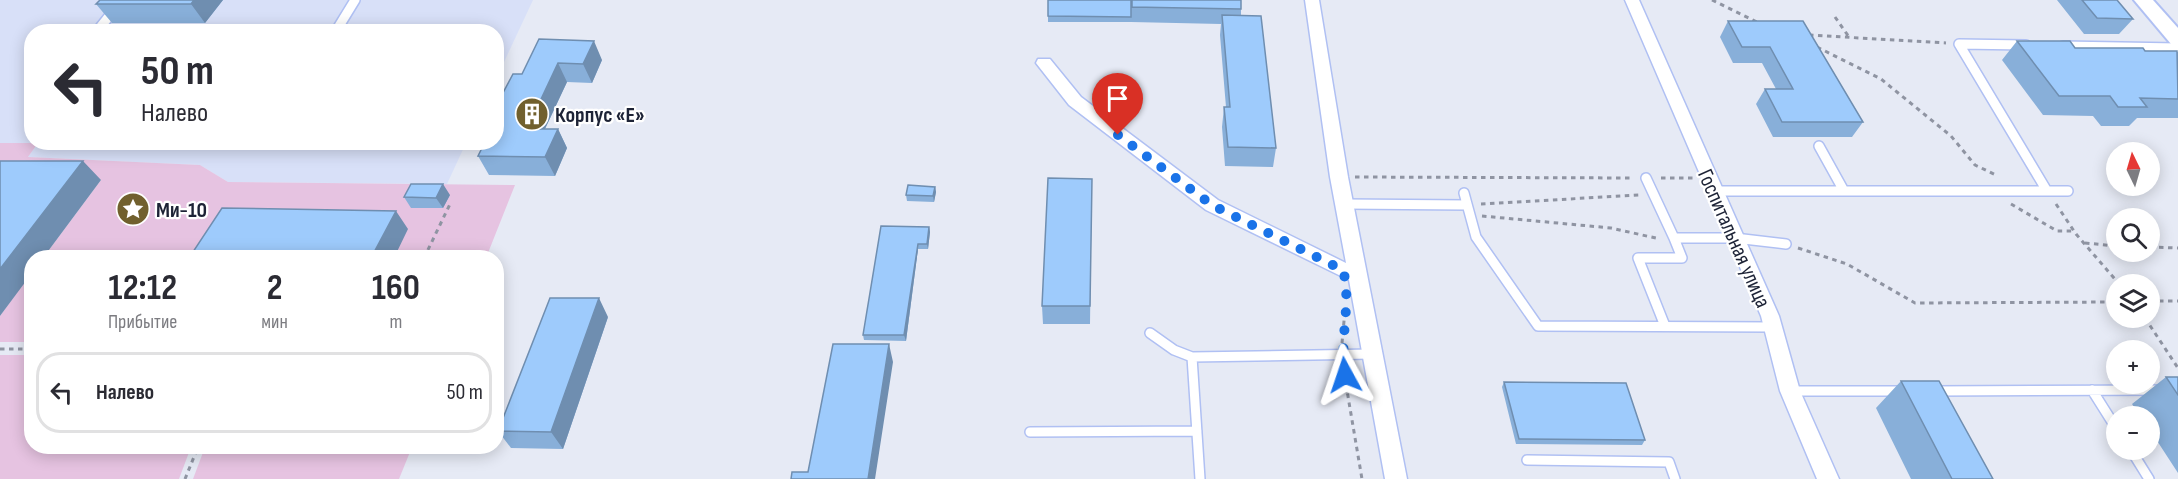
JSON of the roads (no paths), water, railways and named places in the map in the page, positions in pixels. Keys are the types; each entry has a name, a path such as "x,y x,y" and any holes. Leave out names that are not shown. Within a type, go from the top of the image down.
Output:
{"street":[{"path":"1312,0 1339,177 1396,479"},
{"name":"Госпитальная улица","path":"1632,0 1773,327 1790,391 1828,479"},
{"path":"2143,0 2178,40"},
{"path":"1044,63 1075,101 1212,205 1343,270 1358,275"}],"lane":[{"path":"103,24 122,0"},
{"path":"340,24 355,0"},
{"path":"2039,45 1959,44 2047,191"},
{"path":"2050,45 2178,48"},
{"path":"1819,146 1844,191"},
{"path":"1646,178 1682,258 1638,258 1665,326"},
{"path":"1711,184 1844,191 2068,191"},
{"path":"1464,192 1476,237 1538,326 1773,327"},
{"path":"1344,204 1469,210"},
{"path":"1674,238 1735,237 1786,244"},
{"path":"1150,333 1174,350 1192,357 1373,354"},
{"path":"1192,357 1200,479"},
{"path":"2092,390 2106,412"},
{"path":"1790,391 2178,390"},
{"path":"1930,391 1937,404"},
{"path":"1030,432 1197,431"},
{"path":"1527,459 1669,462 1675,479"},
{"path":"2138,460 2150,479"}],"place":[{"name":"Корпус «Е»","path":"532,114"},
{"name":"Ми-10","path":"133,209"}]}
